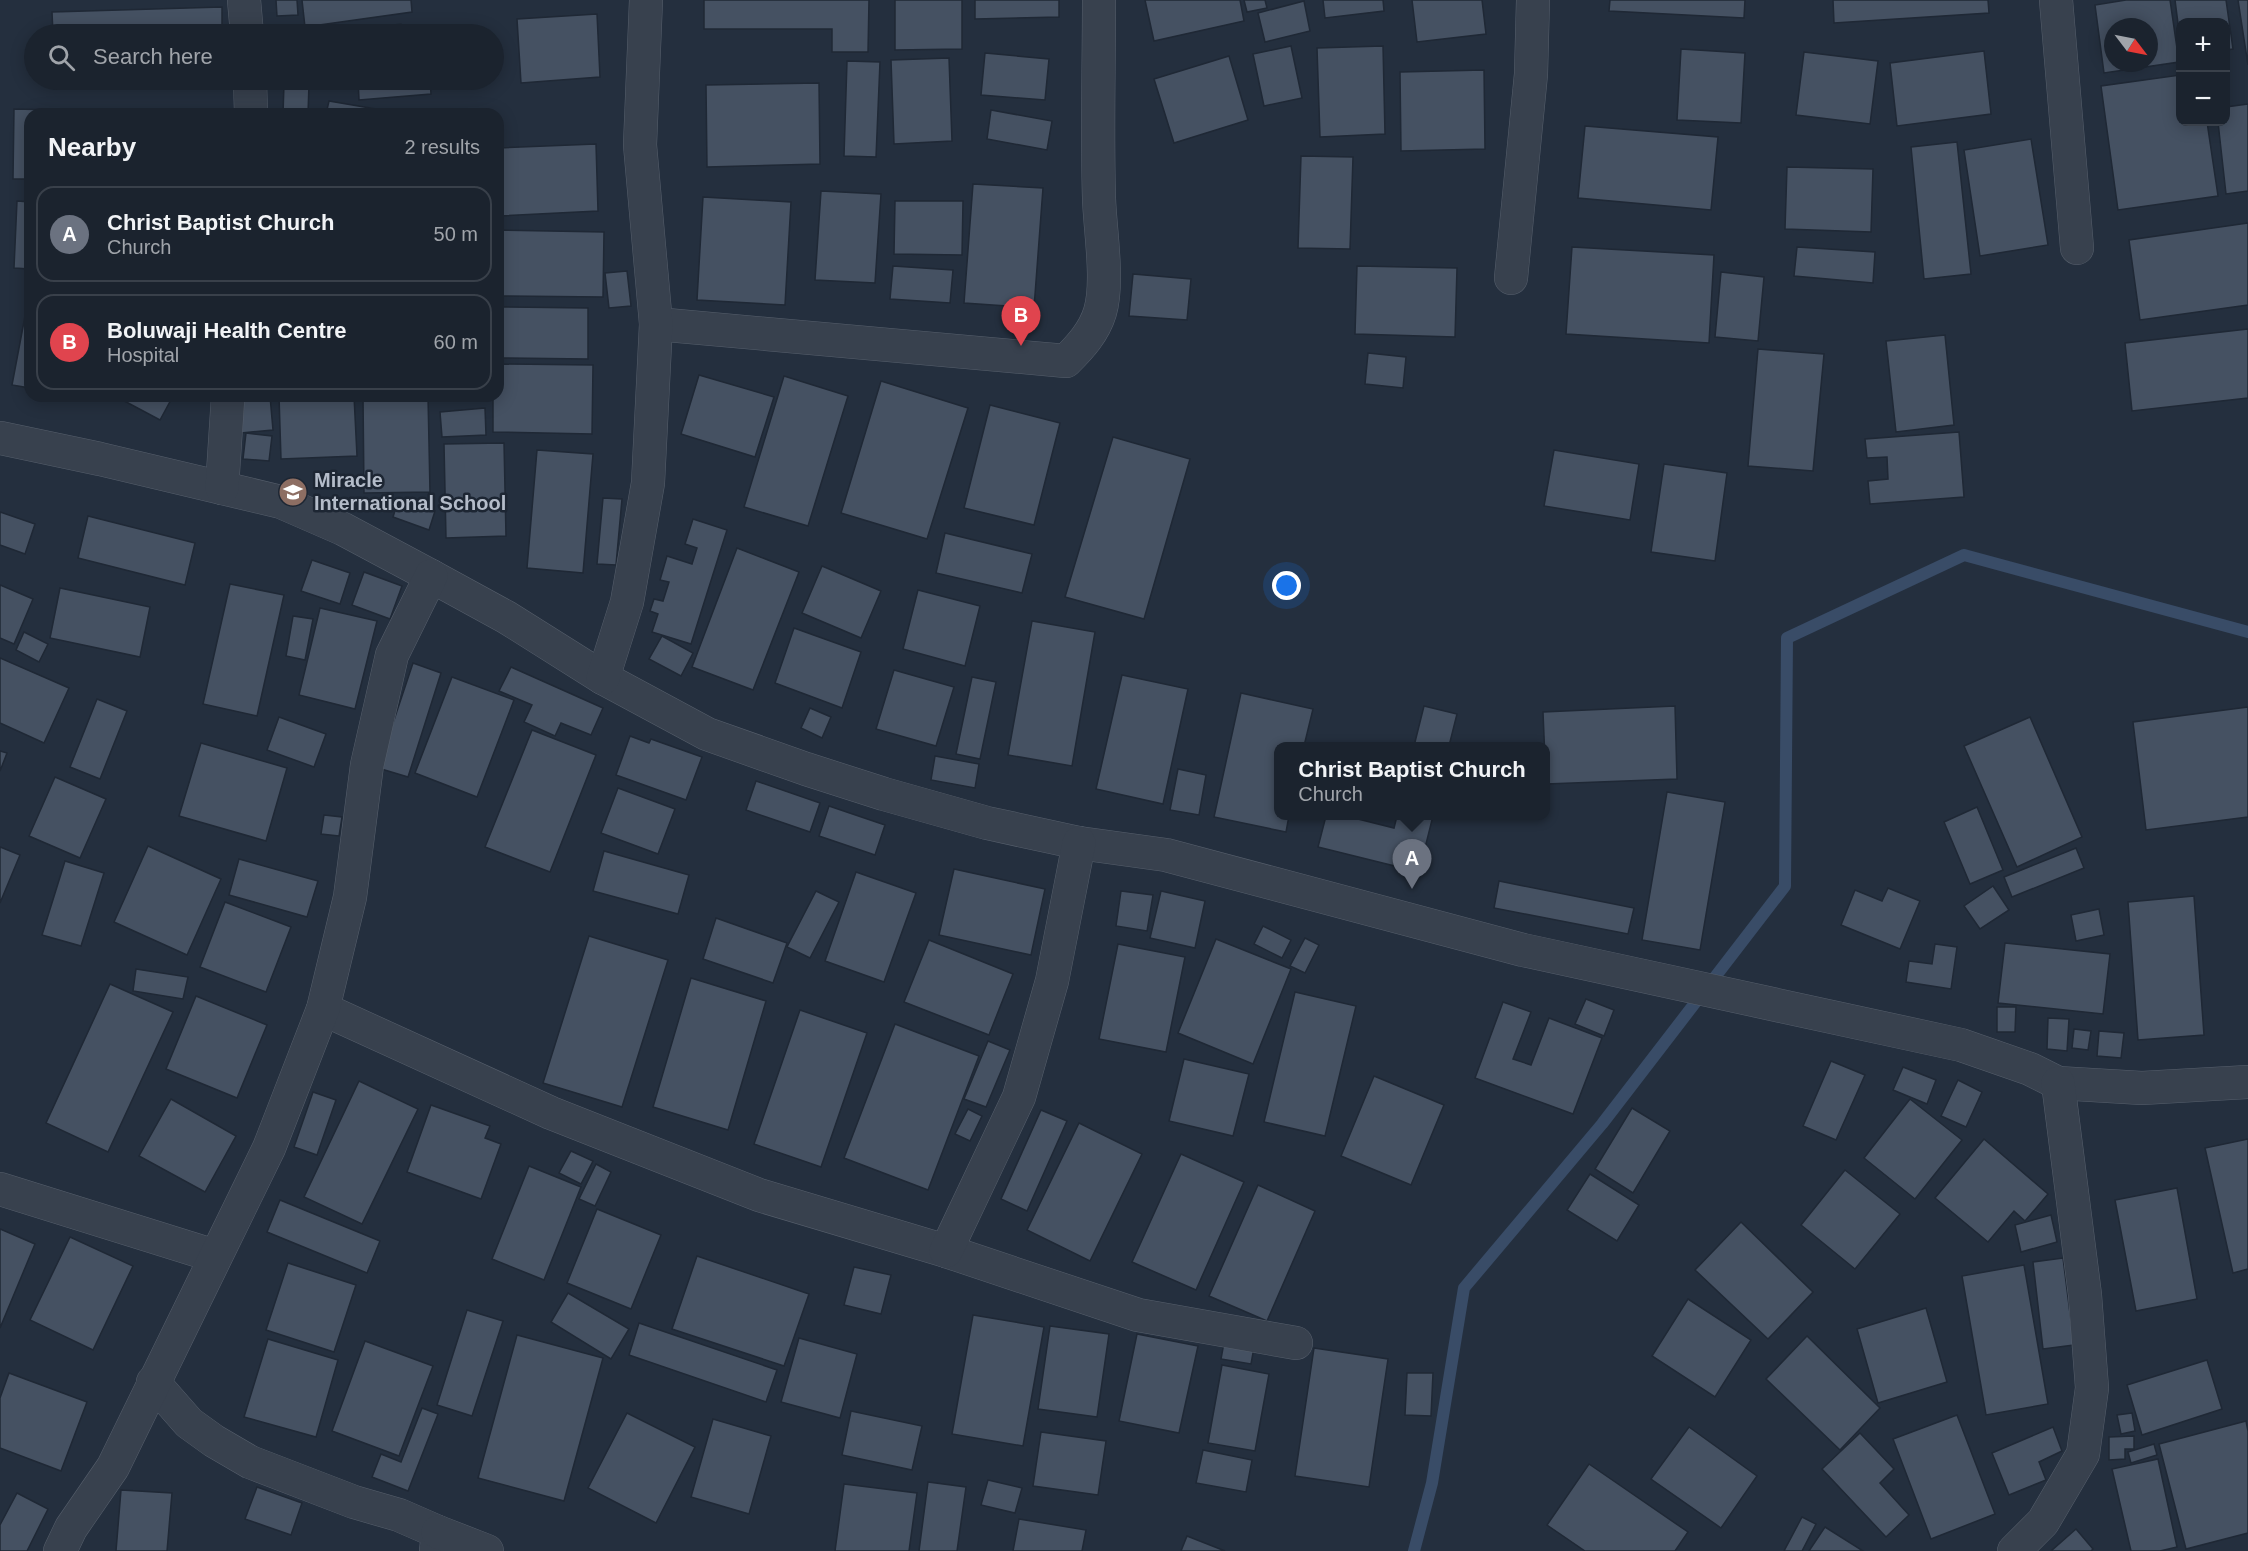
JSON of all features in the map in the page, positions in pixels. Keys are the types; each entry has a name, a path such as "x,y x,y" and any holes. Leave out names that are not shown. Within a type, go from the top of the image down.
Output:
{"street":[{"path":"244,0 246,24"},
{"path":"603,678 627,602 648,483 656,324 640,145 646,0"},
{"path":"656,324 1066,361 1081,346 1092,329 1100,312 1103,289 1099,196 1099,0"},
{"path":"1511,278 1532,74 1533,0"},
{"path":"2056,0 2077,248"},
{"path":"250,90 251,108"},
{"path":"222,488 228,402"},
{"path":"0,438 281,502 343,529 431,576 506,617 603,678 707,734 885,794 987,823 1079,843 1166,855 1523,950 1961,1045 2030,1069 2058,1083 2142,1088 2248,1082"},
{"path":"60,1551 71,1528 113,1467 269,1148 323,1009 350,897 367,765 392,655 431,576"},
{"path":"946,1251 1019,1097 1052,981 1079,843"},
{"path":"323,1009 551,1113 748,1190 946,1251 1138,1315 1296,1343"},
{"path":"2014,1551 2043,1522 2083,1454 2092,1388 2085,1295 2058,1083"},
{"path":"0,1189 215,1256"},
{"path":"153,1382 189,1423 214,1442 250,1462 354,1502 399,1515 437,1542 487,1551"}],"building":[{"path":"276,0 297,0 298,15 277,16"},
{"path":"302,0 411,0 412,12 326,24 305,24"},
{"path":"704,0 869,0 868,52 832,52 832,29 704,29"},
{"path":"895,0 962,0 962,49 895,50"},
{"path":"975,0 1059,0 1059,17 975,19"},
{"path":"1145,0 1240,0 1244,21 1154,41"},
{"path":"1244,0 1265,0 1267,8 1247,12"},
{"path":"1323,0 1383,0 1384,11 1325,18"},
{"path":"1412,0 1482,0 1486,34 1417,42"},
{"path":"1610,0 1745,0 1744,18 1609,11"},
{"path":"1833,0 1988,0 1989,13 1834,23"},
{"path":"2126,0 2170,0 2176,41 2176,62 2158,65 2158,18 2104,18 2104,72 2111,72 2104,73 2095,5"},
{"path":"2175,0 2226,0 2229,18 2177,18"},
{"path":"2238,0 2248,0 2248,65"},
{"path":"1304,1 1310,31 1265,42 1258,13"},
{"path":"222,7 222,24 53,24 52,12"},
{"path":"597,14 600,77 521,83 517,19"},
{"path":"2230,28 2233,49 2230,49"},
{"path":"1291,46 1302,98 1264,106 1253,54"},
{"path":"1383,46 1385,134 1320,137 1317,48"},
{"path":"1681,49 1745,53 1741,123 1677,120"},
{"path":"1984,51 1991,114 1897,126 1890,63"},
{"path":"1804,52 1878,61 1870,124 1796,115"},
{"path":"985,53 1049,59 1045,100 981,95"},
{"path":"1229,56 1248,120 1174,143 1154,79"},
{"path":"949,58 952,141 894,144 891,60"},
{"path":"847,61 880,62 876,157 844,156"},
{"path":"1484,70 1485,149 1401,151 1400,72"},
{"path":"2176,76 2176,126 2208,126 2218,196 2118,210 2101,86"},
{"path":"819,83 820,164 707,167 706,85"},
{"path":"284,90 309,90 308,108 283,108"},
{"path":"358,90 431,90 431,94 359,100"},
{"path":"329,101 370,108 327,108"},
{"path":"2248,104 2248,191 2226,194 2218,126 2230,126 2230,106"},
{"path":"14,109 24,109 24,179 13,179"},
{"path":"991,110 1052,121 1047,150 987,139"},
{"path":"1585,126 1718,137 1711,210 1578,198"},
{"path":"2031,139 2048,245 1980,256 1964,150"},
{"path":"1957,142 1971,274 1924,279 1911,147"},
{"path":"596,144 598,211 504,216 504,148"},
{"path":"1301,156 1353,157 1350,249 1298,248"},
{"path":"1787,167 1873,169 1871,232 1785,229"},
{"path":"973,184 1043,188 1034,308 964,303"},
{"path":"821,191 881,194 875,283 815,280"},
{"path":"703,197 791,202 785,305 697,300"},
{"path":"17,201 24,202 24,269 14,268"},
{"path":"895,201 963,201 962,255 894,254"},
{"path":"2248,223 2248,305 2140,320 2129,240"},
{"path":"504,230 604,232 603,297 504,296"},
{"path":"1572,247 1714,255 1709,343 1566,334"},
{"path":"1797,247 1875,252 1873,283 1794,276"},
{"path":"893,266 953,270 950,303 890,299"},
{"path":"1357,266 1457,268 1455,337 1355,334"},
{"path":"627,271 631,306 609,308 605,273"},
{"path":"1721,272 1764,277 1758,341 1715,337"},
{"path":"1133,274 1191,279 1187,320 1129,316"},
{"path":"504,307 588,308 588,359 504,358"},
{"path":"24,322 24,387 12,385"},
{"path":"2248,329 2248,398 2132,411 2125,343"},
{"path":"1945,335 1954,425 1896,432 1886,341"},
{"path":"1758,349 1824,354 1813,471 1748,466"},
{"path":"1368,353 1406,357 1403,388 1365,384"},
{"path":"504,364 593,365 592,434 493,432 493,402 504,402"},
{"path":"699,375 774,397 755,457 681,434"},
{"path":"784,376 848,396 808,526 744,507"},
{"path":"881,381 968,408 927,539 841,513"},
{"path":"126,402 170,402 160,420"},
{"path":"243,402 271,402 273,430 241,433"},
{"path":"279,402 354,402 357,456 281,459"},
{"path":"363,402 428,402 430,492 364,493"},
{"path":"990,405 1060,423 1034,525 964,508"},
{"path":"485,408 486,435 442,437 440,412"},
{"path":"1959,432 1964,497 1870,504 1868,481 1888,479 1887,457 1867,458 1865,439"},
{"path":"246,433 272,436 269,461 243,459"},
{"path":"1113,437 1190,459 1144,619 1065,597"},
{"path":"504,443 506,536 446,538 444,444"},
{"path":"537,450 593,454 583,573 527,568"},
{"path":"1554,450 1639,464 1630,520 1544,506"},
{"path":"1664,464 1727,473 1715,561 1651,552"},
{"path":"399,498 435,511 429,530 393,517"},
{"path":"603,498 622,499 616,565 597,564"},
{"path":"0,512 35,524 25,554 0,545"},
{"path":"88,516 195,543 185,585 78,558"},
{"path":"693,519 727,530 691,644 652,632 658,614 650,611 654,599 663,601 669,582 660,580 667,556 692,564 697,548 685,544"},
{"path":"945,533 1032,554 1022,593 936,573"},
{"path":"737,548 799,572 753,690 692,667"},
{"path":"312,560 350,573 340,604 301,591"},
{"path":"822,566 881,591 861,638 802,613"},
{"path":"364,572 402,586 390,619 352,605"},
{"path":"230,584 284,595 257,716 203,704"},
{"path":"0,585 33,599 14,644 0,638"},
{"path":"60,588 150,607 140,657 50,638"},
{"path":"918,590 980,606 965,666 903,649"},
{"path":"320,608 377,621 355,709 299,695"},
{"path":"293,616 313,619 305,660 286,656"},
{"path":"1032,621 1095,632 1072,766 1008,755"},
{"path":"794,628 861,652 842,708 775,683"},
{"path":"24,632 48,644 39,662 16,650"},
{"path":"662,636 693,653 681,676 649,659"},
{"path":"0,658 69,688 44,743 0,723"},
{"path":"413,663 441,673 408,777 378,768"},
{"path":"511,667 603,708 591,735 561,723 555,736 524,722 532,705 499,691"},
{"path":"894,670 954,687 936,746 876,729"},
{"path":"1122,675 1188,689 1163,804 1096,789"},
{"path":"452,677 514,700 477,797 415,773"},
{"path":"972,677 996,682 980,759 956,754"},
{"path":"1241,693 1313,709 1305,742 1274,742 1274,820 1288,820 1286,832 1214,817"},
{"path":"97,699 127,711 100,779 70,767"},
{"path":"1424,706 1457,714 1450,742 1415,742"},
{"path":"1675,706 1677,779 1550,784 1550,742 1544,742 1543,712"},
{"path":"2248,707 2248,817 2146,830 2133,722"},
{"path":"810,708 831,717 822,738 801,728"},
{"path":"279,717 326,734 314,767 267,750"},
{"path":"2030,717 2082,837 2017,867 1964,746"},
{"path":"532,730 596,755 550,872 485,847"},
{"path":"630,736 649,743 651,739 702,757 686,800 616,775"},
{"path":"201,743 287,768 266,841 179,816"},
{"path":"0,751 7,753 0,771"},
{"path":"935,756 979,764 975,788 931,780"},
{"path":"1178,769 1206,775 1199,815 1170,810"},
{"path":"55,777 106,799 80,858 29,836"},
{"path":"756,781 820,803 810,832 746,810"},
{"path":"618,788 675,809 658,854 601,833"},
{"path":"1667,792 1725,802 1700,950 1642,940"},
{"path":"829,806 885,825 875,855 819,836"},
{"path":"1977,807 2003,870 1970,884 1944,822"},
{"path":"324,815 342,817 339,836 321,834"},
{"path":"1325,820 1362,820 1394,828 1396,820 1432,820 1419,872 1318,847"},
{"path":"148,846 221,879 187,955 114,922"},
{"path":"0,847 20,855 0,903"},
{"path":"2076,848 2084,868 2012,897 2004,877"},
{"path":"604,851 689,875 678,914 593,891"},
{"path":"239,859 318,881 307,917 229,895"},
{"path":"65,861 104,873 81,946 42,935"},
{"path":"954,869 1045,889 1031,955 939,935"},
{"path":"856,872 916,893 884,982 825,961"},
{"path":"1499,881 1634,908 1628,934 1494,908"},
{"path":"1993,886 2009,910 1980,929 1964,906"},
{"path":"1888,888 1920,901 1900,949 1841,925 1855,890 1882,901"},
{"path":"816,891 839,902 810,958 787,947"},
{"path":"1121,891 1153,895 1147,931 1116,926"},
{"path":"1161,891 1205,901 1195,948 1150,938"},
{"path":"2194,896 2204,1035 2138,1040 2128,902"},
{"path":"225,902 291,927 266,992 200,967"},
{"path":"2099,909 2104,935 2076,941 2071,915"},
{"path":"716,918 787,943 773,983 703,959"},
{"path":"1263,926 1291,940 1282,958 1254,944"},
{"path":"589,936 668,960 622,1107 543,1083"},
{"path":"1305,938 1319,945 1305,973 1290,966"},
{"path":"1216,939 1291,969 1253,1064 1178,1033"},
{"path":"929,940 1013,974 989,1035 904,1002"},
{"path":"2005,943 2110,954 2103,1014 1998,1003"},
{"path":"1118,944 1185,957 1166,1052 1099,1039"},
{"path":"1935,944 1957,947 1951,989 1906,982 1909,961 1932,964"},
{"path":"136,969 188,977 183,999 133,991"},
{"path":"691,978 766,1001 728,1130 653,1107"},
{"path":"110,984 173,1012 108,1152 46,1123"},
{"path":"1295,992 1356,1006 1325,1136 1264,1122"},
{"path":"196,996 267,1025 237,1098 166,1069"},
{"path":"1586,999 1614,1010 1604,1036 1575,1024"},
{"path":"1503,1002 1531,1012 1513,1059 1531,1065 1549,1018 1602,1038 1573,1114 1475,1078"},
{"path":"1997,1007 2016,1007 2015,1032 1997,1032"},
{"path":"800,1010 867,1033 821,1167 754,1144"},
{"path":"2048,1018 2069,1019 2067,1051 2047,1049"},
{"path":"895,1024 979,1056 928,1190 844,1158"},
{"path":"2074,1029 2091,1031 2088,1050 2072,1048"},
{"path":"2099,1031 2124,1033 2121,1058 2097,1056"},
{"path":"988,1041 1010,1050 986,1107 964,1099"},
{"path":"1184,1059 1249,1074 1233,1136 1169,1121"},
{"path":"1831,1061 1865,1075 1836,1140 1803,1126"},
{"path":"1903,1067 1936,1080 1927,1104 1893,1090"},
{"path":"1374,1076 1444,1105 1411,1185 1341,1156"},
{"path":"1958,1080 1982,1092 1966,1127 1941,1116"},
{"path":"359,1081 418,1109 362,1224 304,1197"},
{"path":"313,1092 336,1100 317,1155 294,1147"},
{"path":"171,1099 236,1136 205,1192 139,1156"},
{"path":"1910,1099 1962,1140 1915,1199 1864,1158"},
{"path":"431,1105 490,1126 485,1138 501,1144 481,1199 407,1172"},
{"path":"1632,1108 1670,1131 1633,1193 1595,1169"},
{"path":"968,1109 982,1116 970,1141 955,1134"},
{"path":"1041,1110 1067,1121 1027,1211 1001,1199"},
{"path":"1079,1123 1142,1154 1090,1261 1027,1230"},
{"path":"1984,1139 2048,1194 2025,1221 2014,1211 1988,1242 1935,1198"},
{"path":"2248,1139 2248,1269 2233,1273 2205,1148"},
{"path":"571,1151 593,1161 581,1184 559,1173"},
{"path":"1181,1154 1244,1182 1196,1290 1132,1262"},
{"path":"596,1164 611,1172 595,1206 579,1199"},
{"path":"529,1166 581,1187 544,1280 492,1259"},
{"path":"1845,1170 1900,1214 1855,1269 1801,1225"},
{"path":"1590,1174 1639,1205 1617,1241 1567,1210"},
{"path":"1258,1185 1315,1211 1267,1321 1209,1296"},
{"path":"2177,1188 2197,1299 2136,1311 2115,1200"},
{"path":"280,1200 380,1241 367,1273 267,1232"},
{"path":"597,1209 661,1235 631,1309 567,1283"},
{"path":"2051,1215 2057,1242 2021,1252 2015,1225"},
{"path":"1741,1222 1813,1292 1768,1339 1695,1270"},
{"path":"0,1229 35,1244 0,1328"},
{"path":"70,1237 133,1266 93,1350 30,1320"},
{"path":"697,1256 809,1294 784,1366 672,1329"},
{"path":"2063,1258 2074,1345 2043,1349 2033,1262"},
{"path":"288,1263 356,1285 334,1352 266,1330"},
{"path":"2024,1265 2048,1404 1986,1415 1962,1276"},
{"path":"854,1267 891,1275 881,1314 844,1305"},
{"path":"568,1293 629,1329 611,1359 551,1322"},
{"path":"1688,1299 1751,1340 1715,1397 1652,1356"},
{"path":"1926,1308 1947,1382 1878,1403 1857,1329"},
{"path":"467,1310 503,1321 472,1416 437,1405"},
{"path":"973,1315 1044,1327 1023,1446 952,1434"},
{"path":"639,1323 777,1370 766,1402 629,1355"},
{"path":"1050,1326 1109,1334 1097,1417 1038,1409"},
{"path":"1137,1334 1198,1346 1179,1433 1119,1421"},
{"path":"517,1335 603,1358 564,1501 478,1478"},
{"path":"1807,1336 1880,1408 1840,1450 1766,1379"},
{"path":"1225,1337 1255,1342 1251,1364 1221,1359"},
{"path":"799,1338 857,1354 840,1418 781,1402"},
{"path":"268,1339 338,1360 316,1437 244,1417"},
{"path":"365,1341 433,1366 399,1456 332,1431"},
{"path":"1314,1348 1388,1359 1369,1487 1295,1476"},
{"path":"2207,1360 2222,1409 2142,1435 2127,1385"},
{"path":"1222,1365 1269,1374 1255,1451 1208,1443"},
{"path":"9,1373 87,1402 61,1471 0,1448 0,1398"},
{"path":"1407,1373 1433,1373 1431,1416 1405,1415"},
{"path":"422,1408 438,1414 408,1491 372,1477 381,1454 401,1462"},
{"path":"851,1411 922,1426 912,1470 842,1455"},
{"path":"627,1413 695,1447 656,1523 588,1488"},
{"path":"2132,1413 2135,1431 2121,1434 2117,1415"},
{"path":"1957,1415 1995,1514 1931,1539 1893,1439"},
{"path":"713,1419 771,1436 749,1514 691,1497"},
{"path":"2246,1421 2248,1431 2248,1533 2186,1549 2159,1444"},
{"path":"1689,1427 1757,1476 1721,1528 1651,1479"},
{"path":"2053,1427 2062,1451 2039,1462 2046,1480 2009,1495 1992,1453"},
{"path":"1041,1432 1106,1441 1098,1495 1033,1486"},
{"path":"1860,1433 1894,1469 1880,1483 1909,1515 1886,1537 1822,1469"},
{"path":"2134,1436 2134,1449 2125,1449 2125,1459 2109,1460 2109,1437"},
{"path":"2154,1444 2157,1455 2131,1463 2128,1452"},
{"path":"1203,1450 1252,1460 1246,1492 1196,1483"},
{"path":"2158,1459 2177,1547 2160,1551 2131,1551 2112,1469"},
{"path":"1589,1464 1688,1532 1675,1551 1585,1551 1547,1525"},
{"path":"988,1480 1022,1488 1015,1513 981,1505"},
{"path":"928,1482 966,1487 957,1551 919,1551"},
{"path":"844,1484 917,1493 909,1551 835,1551"},
{"path":"257,1487 302,1503 291,1535 245,1519"},
{"path":"121,1490 172,1493 167,1551 116,1551"},
{"path":"17,1493 48,1509 27,1551 0,1551 0,1525"},
{"path":"1802,1517 1816,1524 1802,1551 1784,1551"},
{"path":"1019,1519 1086,1530 1082,1551 1013,1551"},
{"path":"1825,1527 1863,1551 1809,1551"},
{"path":"2076,1529 2093,1549 2091,1551 2051,1551"},
{"path":"1187,1536 1225,1551 1181,1551"}],"waterway":[{"path":"1414,1551 1432,1483 1464,1288 1602,1124 1785,886 1787,638 1964,555 2248,632"}],"place":[{"name":"Boluwaji Health Centre","path":"1021,346"},
{"name":"Miracle International School","path":"293,492"},
{"name":"Christ Baptist Church","path":"1412,889"}]}
